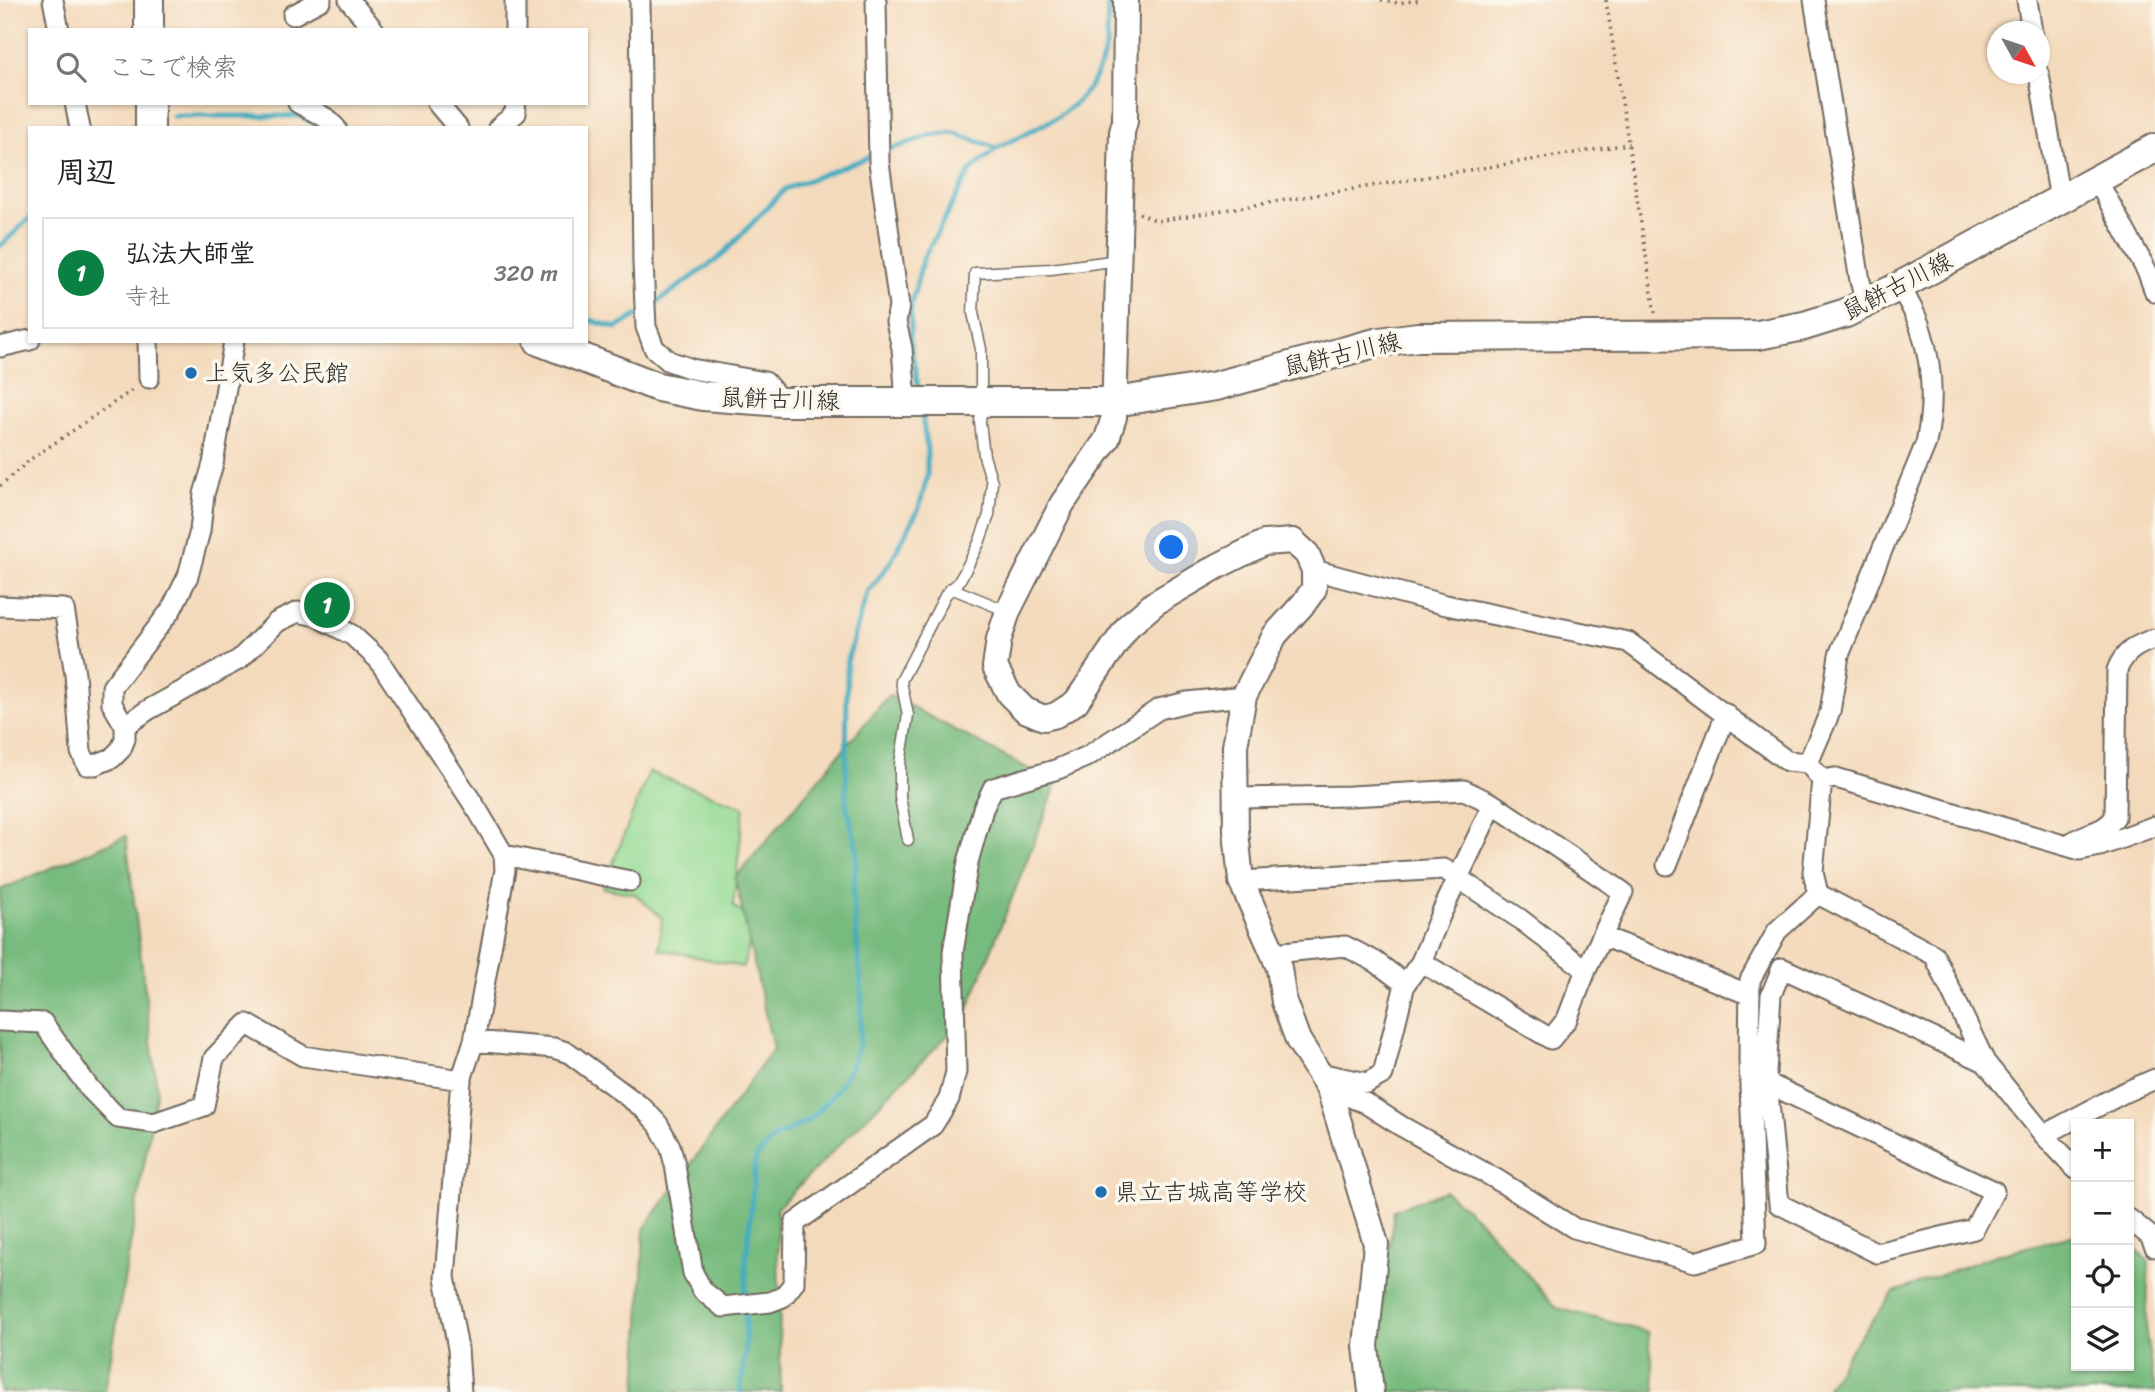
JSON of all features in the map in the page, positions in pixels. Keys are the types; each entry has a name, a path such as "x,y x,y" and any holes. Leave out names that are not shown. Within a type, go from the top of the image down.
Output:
{"main road":[{"path":"149,0 149,28"},
{"path":"150,105 150,126"},
{"name":"鼠餅古川線","path":"544,343 635,379 680,393 782,401 914,402 981,407 1115,401 1216,386 1379,342 1418,337 1758,335 1826,321 1900,286 2155,148"}],"street":[{"path":"53,0 59,28"},
{"path":"293,15 321,0"},
{"path":"349,0 372,28"},
{"path":"515,0 515,28"},
{"path":"640,0 646,323 654,348 669,361 692,369 765,382 782,401"},
{"path":"876,0 879,156 899,306 896,321 914,402"},
{"path":"1126,0 1125,121 1114,417 1107,439 1062,504 1008,611 999,639 995,667 1009,694 1025,710 1044,718 1056,715 1076,702 1128,626 1155,603 1218,566 1264,544 1293,541 1307,554 1314,570 1314,589 1275,635 1244,696 1236,746 1236,831 1241,881 1279,968 1284,1002 1298,1040 1324,1081 1376,1244 1366,1346 1371,1392"},
{"path":"1814,0 1860,281 1866,302"},
{"path":"2027,0 2030,21"},
{"path":"2041,84 2060,200"},
{"path":"75,105 80,126"},
{"path":"302,105 326,118 334,126"},
{"path":"439,105 456,126"},
{"path":"500,126 516,113 516,105"},
{"path":"2098,180 2148,273 2155,292"},
{"path":"1808,763 1830,712 1839,655 1926,443 1932,415 1931,378 1921,329 1900,286"},
{"path":"0,346 28,340"},
{"path":"148,343 149,378"},
{"path":"0,606 64,609 75,674 80,752 87,765 95,765 112,758 121,749 125,739 125,726 111,704 112,687 171,610 188,576 200,531 204,494 213,464 234,343"},
{"path":"1314,570 1446,605 1628,642 1787,761 1808,763 1822,780 1813,872 1818,894 1934,955 1985,1062 2071,1164"},
{"path":"125,726 148,710 240,659 277,622 290,614 309,613 352,635 378,659 504,855 505,870 474,1041 461,1080 445,1277 458,1349 461,1392"},
{"path":"2067,846 2076,838 2109,827 2115,817 2117,670 2127,652 2155,639"},
{"path":"474,1041 554,1048 569,1053 643,1108 658,1124 670,1146 693,1273 702,1291 723,1307 732,1308 783,1297 794,1283 795,1223 933,1125 949,1099 956,1072 953,952 968,862 983,809 993,788 1058,769 1088,756 1159,709 1187,702 1244,696"},
{"path":"1667,865 1726,714"},
{"path":"1822,780 1836,778 2067,846 2088,849 2155,827"},
{"path":"1236,798 1464,790 1493,804 1623,892 1586,970 1567,1019 1551,1039 1421,962"},
{"path":"1324,1081 1367,1083 1383,1074 1405,984 1421,962 1493,804"},
{"path":"504,855 630,881"},
{"path":"1241,881 1444,869 1520,919 1586,970"},
{"path":"1324,1081 1365,1102 1401,1126 1496,1179 1574,1227 1695,1262 1755,1244 1749,1059 1750,980 1777,931 1818,894"},
{"path":"1602,936 1750,995"},
{"path":"1273,953 1345,946 1376,961 1405,984"},
{"path":"1767,1083 1994,1191 1974,1229 1877,1253 1779,1204 1766,1072 1771,995 1782,968 1985,1062"},
{"path":"0,1021 43,1023 89,1088 118,1118 154,1123 204,1106 214,1059 247,1024 303,1056 461,1080"},
{"path":"2044,1135 2155,1079"},
{"path":"2134,1223 2150,1236 2155,1247"}],"lane":[{"path":"908,840 900,797 900,764 908,715 901,681 951,588 958,583 965,571 989,515 992,482 984,456 980,422 981,349 973,313 975,273 1087,266 1119,260"},
{"path":"951,588 1008,611"}],"path":[{"path":"1381,0 1421,0"},
{"path":"1606,0 1659,337"},
{"path":"1120,204 1157,221 1629,144"},
{"path":"0,486 31,459 121,400 149,378"}],"green space":[{"path":"889,695 1057,784 964,1019 777,1208 781,1392 637,1392 644,1229 773,1049 735,878"},
{"path":"649,772 744,807 733,906 755,922 743,967 659,949 662,918 635,894 603,888"},
{"path":"126,836 157,1089 105,1392 0,1392 0,890"},
{"path":"1445,1191 1480,1221 1557,1308 1648,1332 1656,1392 1378,1392 1376,1353 1394,1210"},
{"path":"2071,1236 2071,1371 2134,1371 2134,1248 2149,1262 2146,1334 2155,1392 1824,1392 1855,1343 1894,1292 1998,1254"}],"waterway":[{"path":"919,392 910,340 911,305 923,259 970,171 997,148 1058,117 1077,102 1091,85 1107,43 1108,0"},
{"path":"173,116 301,116 317,126"},
{"path":"133,126 137,124"},
{"path":"883,152 928,136 954,133 997,148"},
{"path":"649,308 719,258 785,189 874,155"},
{"path":"0,246 28,220"},
{"path":"588,320 617,328 641,313"},
{"path":"740,1392 745,1354 746,1260 756,1157 774,1138 811,1119 837,1090 852,1064 859,1044 862,998 853,897 857,848 846,803 847,661 867,593 890,563 919,508 927,477 927,449 921,409"}],"place":[{"name":"上気多公民館","path":"191,373"},
{"name":"弘法大師堂","path":"327,605"},
{"name":"県立吉城高等学校","path":"1101,1192"}]}
